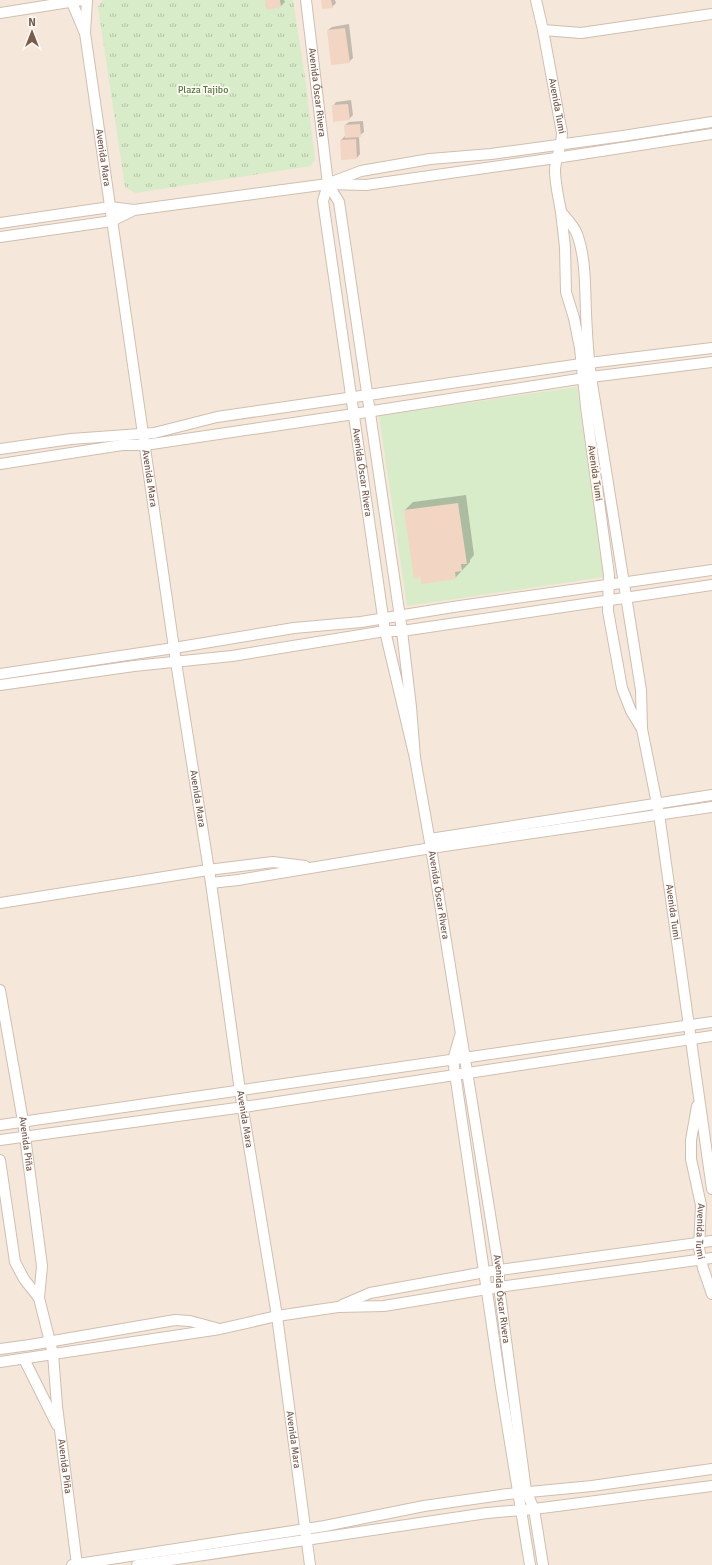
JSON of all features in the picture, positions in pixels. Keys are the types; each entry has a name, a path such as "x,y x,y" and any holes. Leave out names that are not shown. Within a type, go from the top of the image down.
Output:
{"street":[{"path":"0,13 82,0"},
{"name":"Avenida Mara","path":"88,0 85,33 176,662 240,1090 244,1107 277,1316 310,1565"},
{"name":"Avenida Óscar Rivera","path":"306,0 328,184 323,202 383,618 415,758 431,843 500,1270 499,1287 522,1492 522,1510 530,1565"},
{"name":"Avenida Tumi","path":"536,0 562,133 562,144 556,158 555,172 565,247 566,292 585,364"},
{"name":"Avenida Mara","path":"71,1 85,33"},
{"path":"543,30 581,33 712,14"},
{"path":"328,184 361,171 430,159 491,154 712,122"},
{"path":"0,223 110,207 134,210 328,184 366,185 712,134"},
{"name":"Avenida Óscar Rivera","path":"328,184 339,202 402,630 415,758"},
{"path":"0,237 112,221 134,210"},
{"name":"Avenida Tumi","path":"561,212 572,224 577,234 582,257 585,283 585,364 609,575 608,611 622,688 631,711 642,730"},
{"path":"0,449 71,439 154,433 217,417 585,364 712,348"},
{"path":"0,464 122,445 145,445 587,378 712,362"},
{"name":"Avenida Tumi","path":"587,378 627,598 641,690 642,730 659,814 712,1189"},
{"path":"0,674 174,648 294,628 361,622 609,584 712,570"},
{"path":"0,685 134,666 232,656 385,631 402,630 712,585"},
{"path":"210,883 238,880 314,867 431,843 657,803 712,795"},
{"path":"431,843 712,807"},
{"path":"0,903 208,870 274,862 314,867"},
{"name":"Avenida Piña","path":"0,990 25,1136 42,1266 39,1298 53,1354 60,1430 76,1565"},
{"path":"0,1125 712,1022"},
{"name":"Avenida Óscar Rivera","path":"461,1032 453,1060 487,1289 522,1492 534,1509 543,1565"},
{"path":"0,1140 244,1107 712,1036"},
{"name":"Avenida Tumi","path":"699,1096 691,1140 692,1159 701,1205 699,1243 701,1259 712,1294"},
{"name":"Avenida Piña","path":"0,1160 15,1262 24,1279 39,1298"},
{"path":"338,1307 370,1293 485,1272 712,1241"},
{"path":"0,1362 220,1329 277,1316 338,1307 384,1306 499,1287 712,1258"},
{"path":"0,1349 50,1342 175,1320 190,1321 220,1329"},
{"path":"24,1359 60,1430"},
{"path":"137,1565 305,1534 424,1506 522,1492 592,1486 712,1469"},
{"path":"76,1565 305,1534 534,1509 712,1486"}],"shaded area":[{"path":"0,0 712,0 712,1565 0,1565"}],"green space":[{"name":"Plaza Tajibo","path":"103,0 293,0 305,77 315,159 311,166 135,193 125,187 98,7"},
{"path":"577,387 604,577 407,606 379,416"}],"building":[{"path":"265,0 280,0 281,7 267,10"},
{"path":"321,0 331,0 333,8 322,9"},
{"path":"345,28 350,63 331,65 327,30"},
{"path":"348,104 350,120 333,122 332,105"},
{"path":"360,124 361,137 345,138 344,125"},
{"path":"356,139 357,159 341,160 340,140"},
{"path":"458,503 467,564 461,564 462,571 455,572 456,579 421,584 421,577 414,579 404,510"}]}
